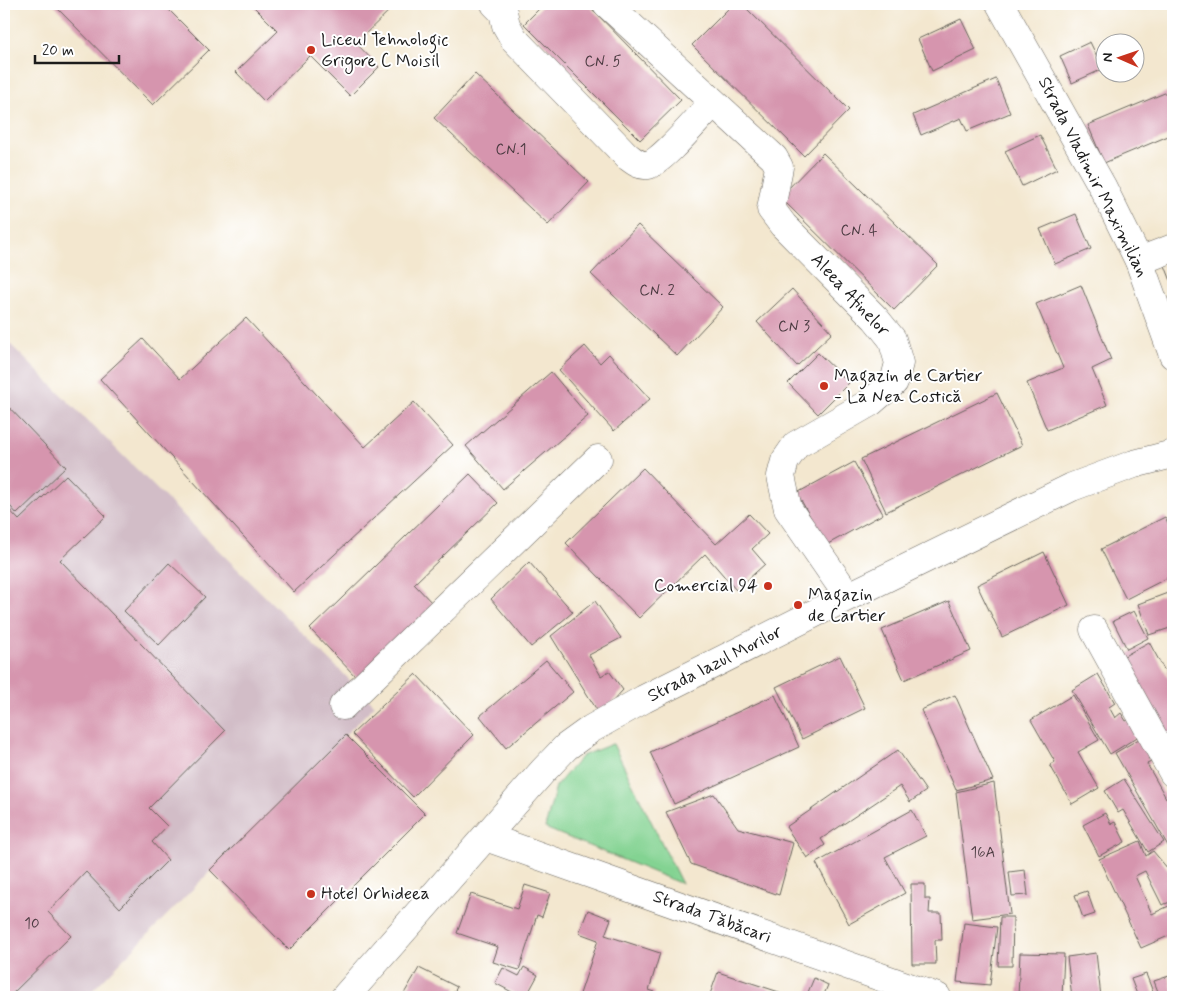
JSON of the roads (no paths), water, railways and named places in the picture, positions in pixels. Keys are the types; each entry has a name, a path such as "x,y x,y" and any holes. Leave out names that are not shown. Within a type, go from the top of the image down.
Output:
{"street":[{"path":"495,4 503,12 506,25 514,40 627,156 639,165 650,165 662,157 713,103"},
{"name":"Aleea Afinelor","path":"607,4 774,158 780,167 771,209 784,225 875,318 892,339 899,362 894,382 871,402 796,445 785,461 781,476 788,509 848,596"},
{"name":"Strada Vladimir Maximilian","path":"1000,4 1102,186 1140,261 1173,355"},
{"path":"1140,261 1173,248"},
{"name":"Strada Iazul Morilor","path":"345,997 549,765 566,747 591,729 644,699 848,596 1072,487 1134,464 1173,454"},
{"path":"343,706 598,458"},
{"path":"1094,630 1173,773"},
{"name":"Strada Tăbăcari","path":"486,837 937,997"}],"place":[{"name":"Liceul Tehnologic Grigore C Moisil","path":"311,50"},
{"name":"Magazin de Cartier - La Nea Costică","path":"824,386"},
{"name":"Comercial 94","path":"768,586"},
{"name":"Magazin de Cartier","path":"798,605"},
{"name":"Hotel Orhideea","path":"311,894"}]}
